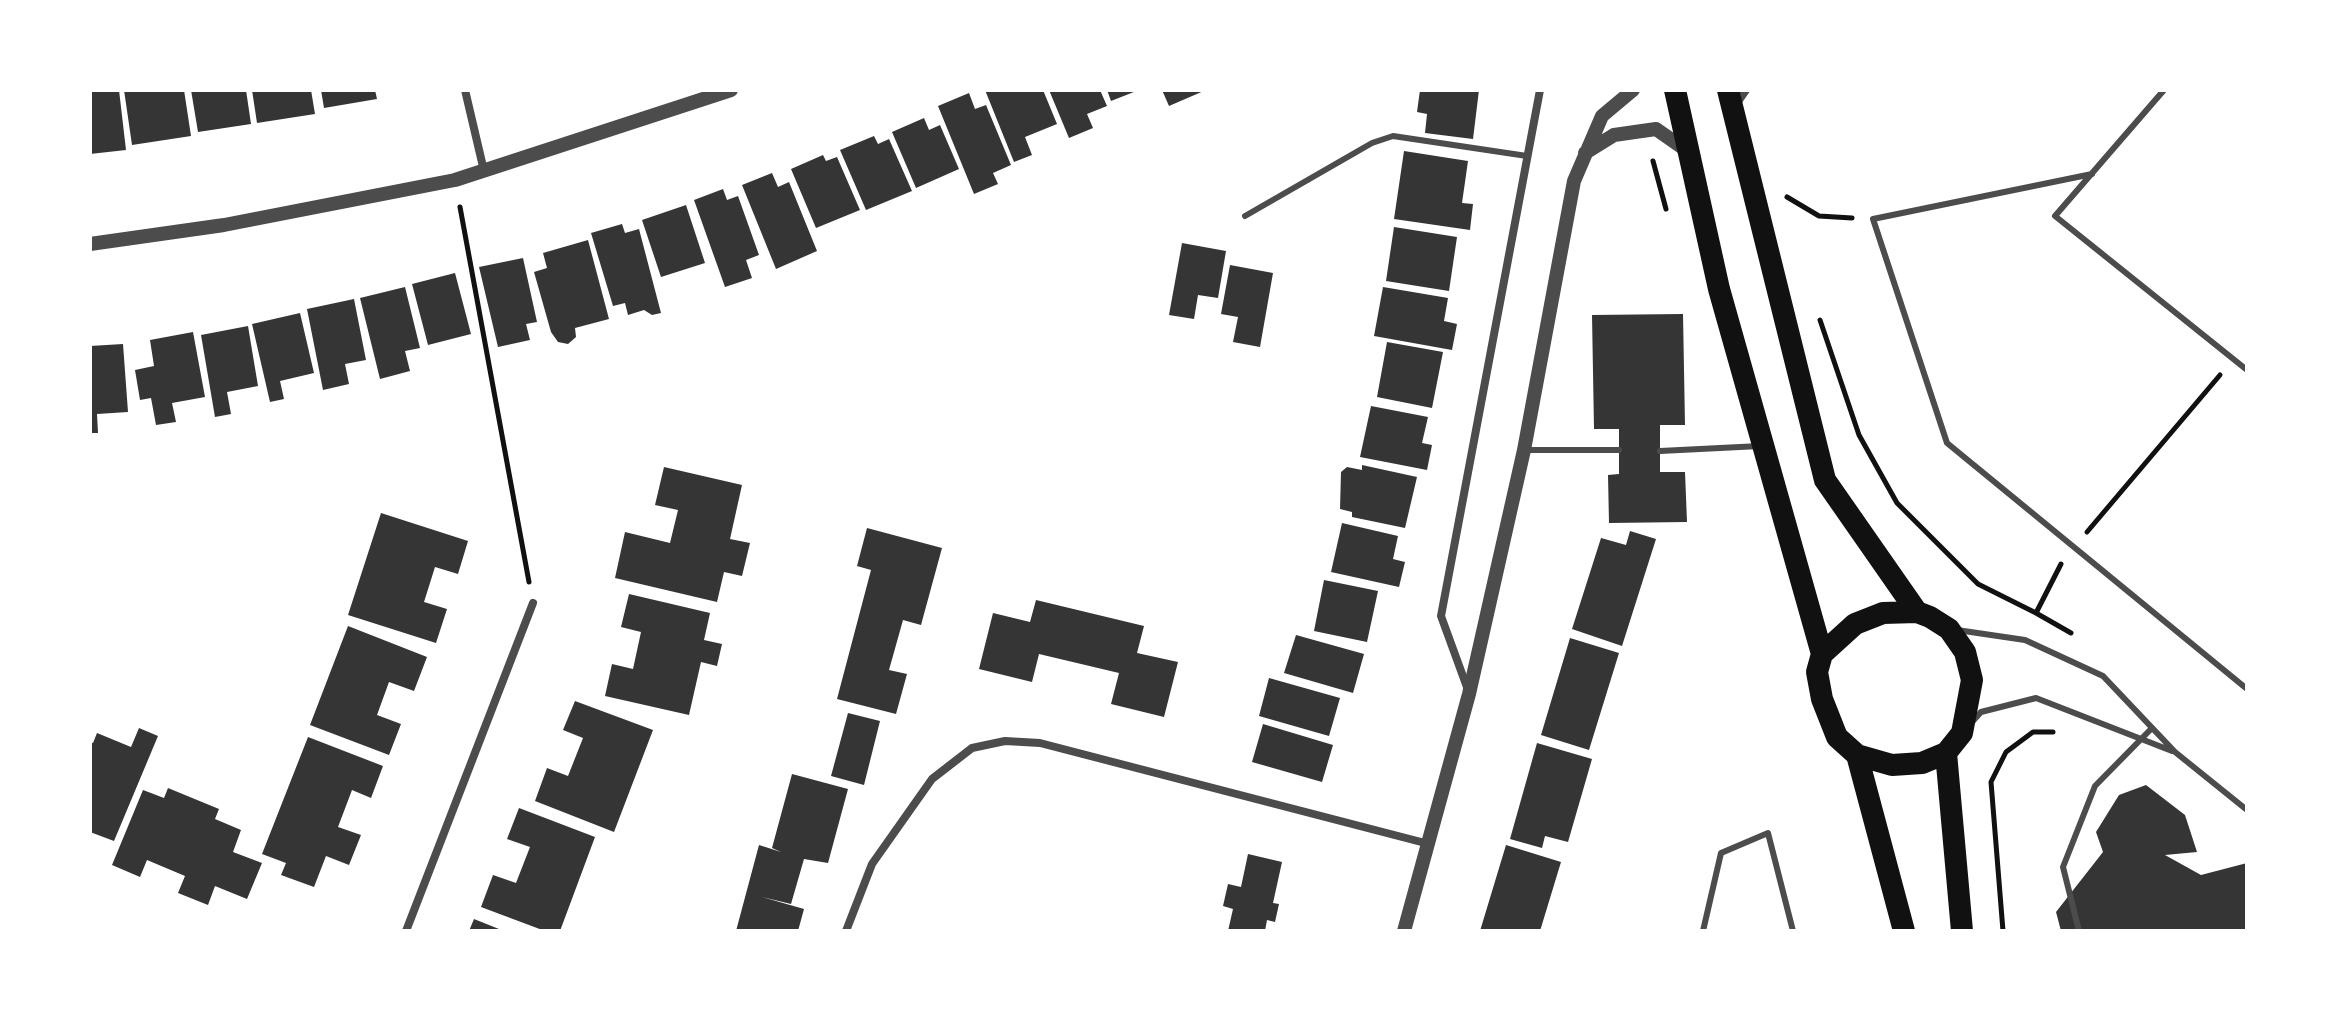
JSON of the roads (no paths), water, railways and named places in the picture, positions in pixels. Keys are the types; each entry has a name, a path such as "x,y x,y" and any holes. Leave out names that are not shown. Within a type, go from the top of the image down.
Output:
{"highway":[{"path":"1675,90 1719,289 1822,654 1817,672 1822,699 1837,737 1857,755 1892,765 1922,763 1946,753 1962,733 1972,680 1965,652 1949,629 1917,612 1825,480 1730,100"},
{"path":"1822,654 1855,624 1883,613 1917,612"},
{"path":"1946,753 1962,931"},
{"path":"1857,755 1904,931"}],"street":[{"path":"465,90 485,172"},
{"path":"90,244 224,225 455,180 731,90"},
{"path":"1469,694 1441,616 1540,90"},
{"path":"1404,931 1469,694 1524,450 1574,181 1602,116 1633,90"},
{"path":"1730,100 1746,90"},
{"path":"1585,153 1614,135 1656,129 1686,150"},
{"path":"406,931 533,603"},
{"path":"846,931 872,864 932,779 972,748 1005,741 1040,743 1429,844"}],"lane":[{"path":"2164,90 2055,216 2247,370"},
{"path":"1245,216 1372,143 1393,136 1527,156"},
{"path":"2092,174 1873,219 1947,443 2247,689"},
{"path":"1660,451 1763,446"},
{"path":"1524,450 1619,450"},
{"path":"1949,629 2025,640 2070,658 2103,676 2175,752 2247,810"},
{"path":"1962,733 1981,712 2036,698 2175,752"},
{"path":"2079,931 2063,867 2095,786 2152,728"},
{"path":"1703,931 1721,853 1768,833 1793,931"}]}
